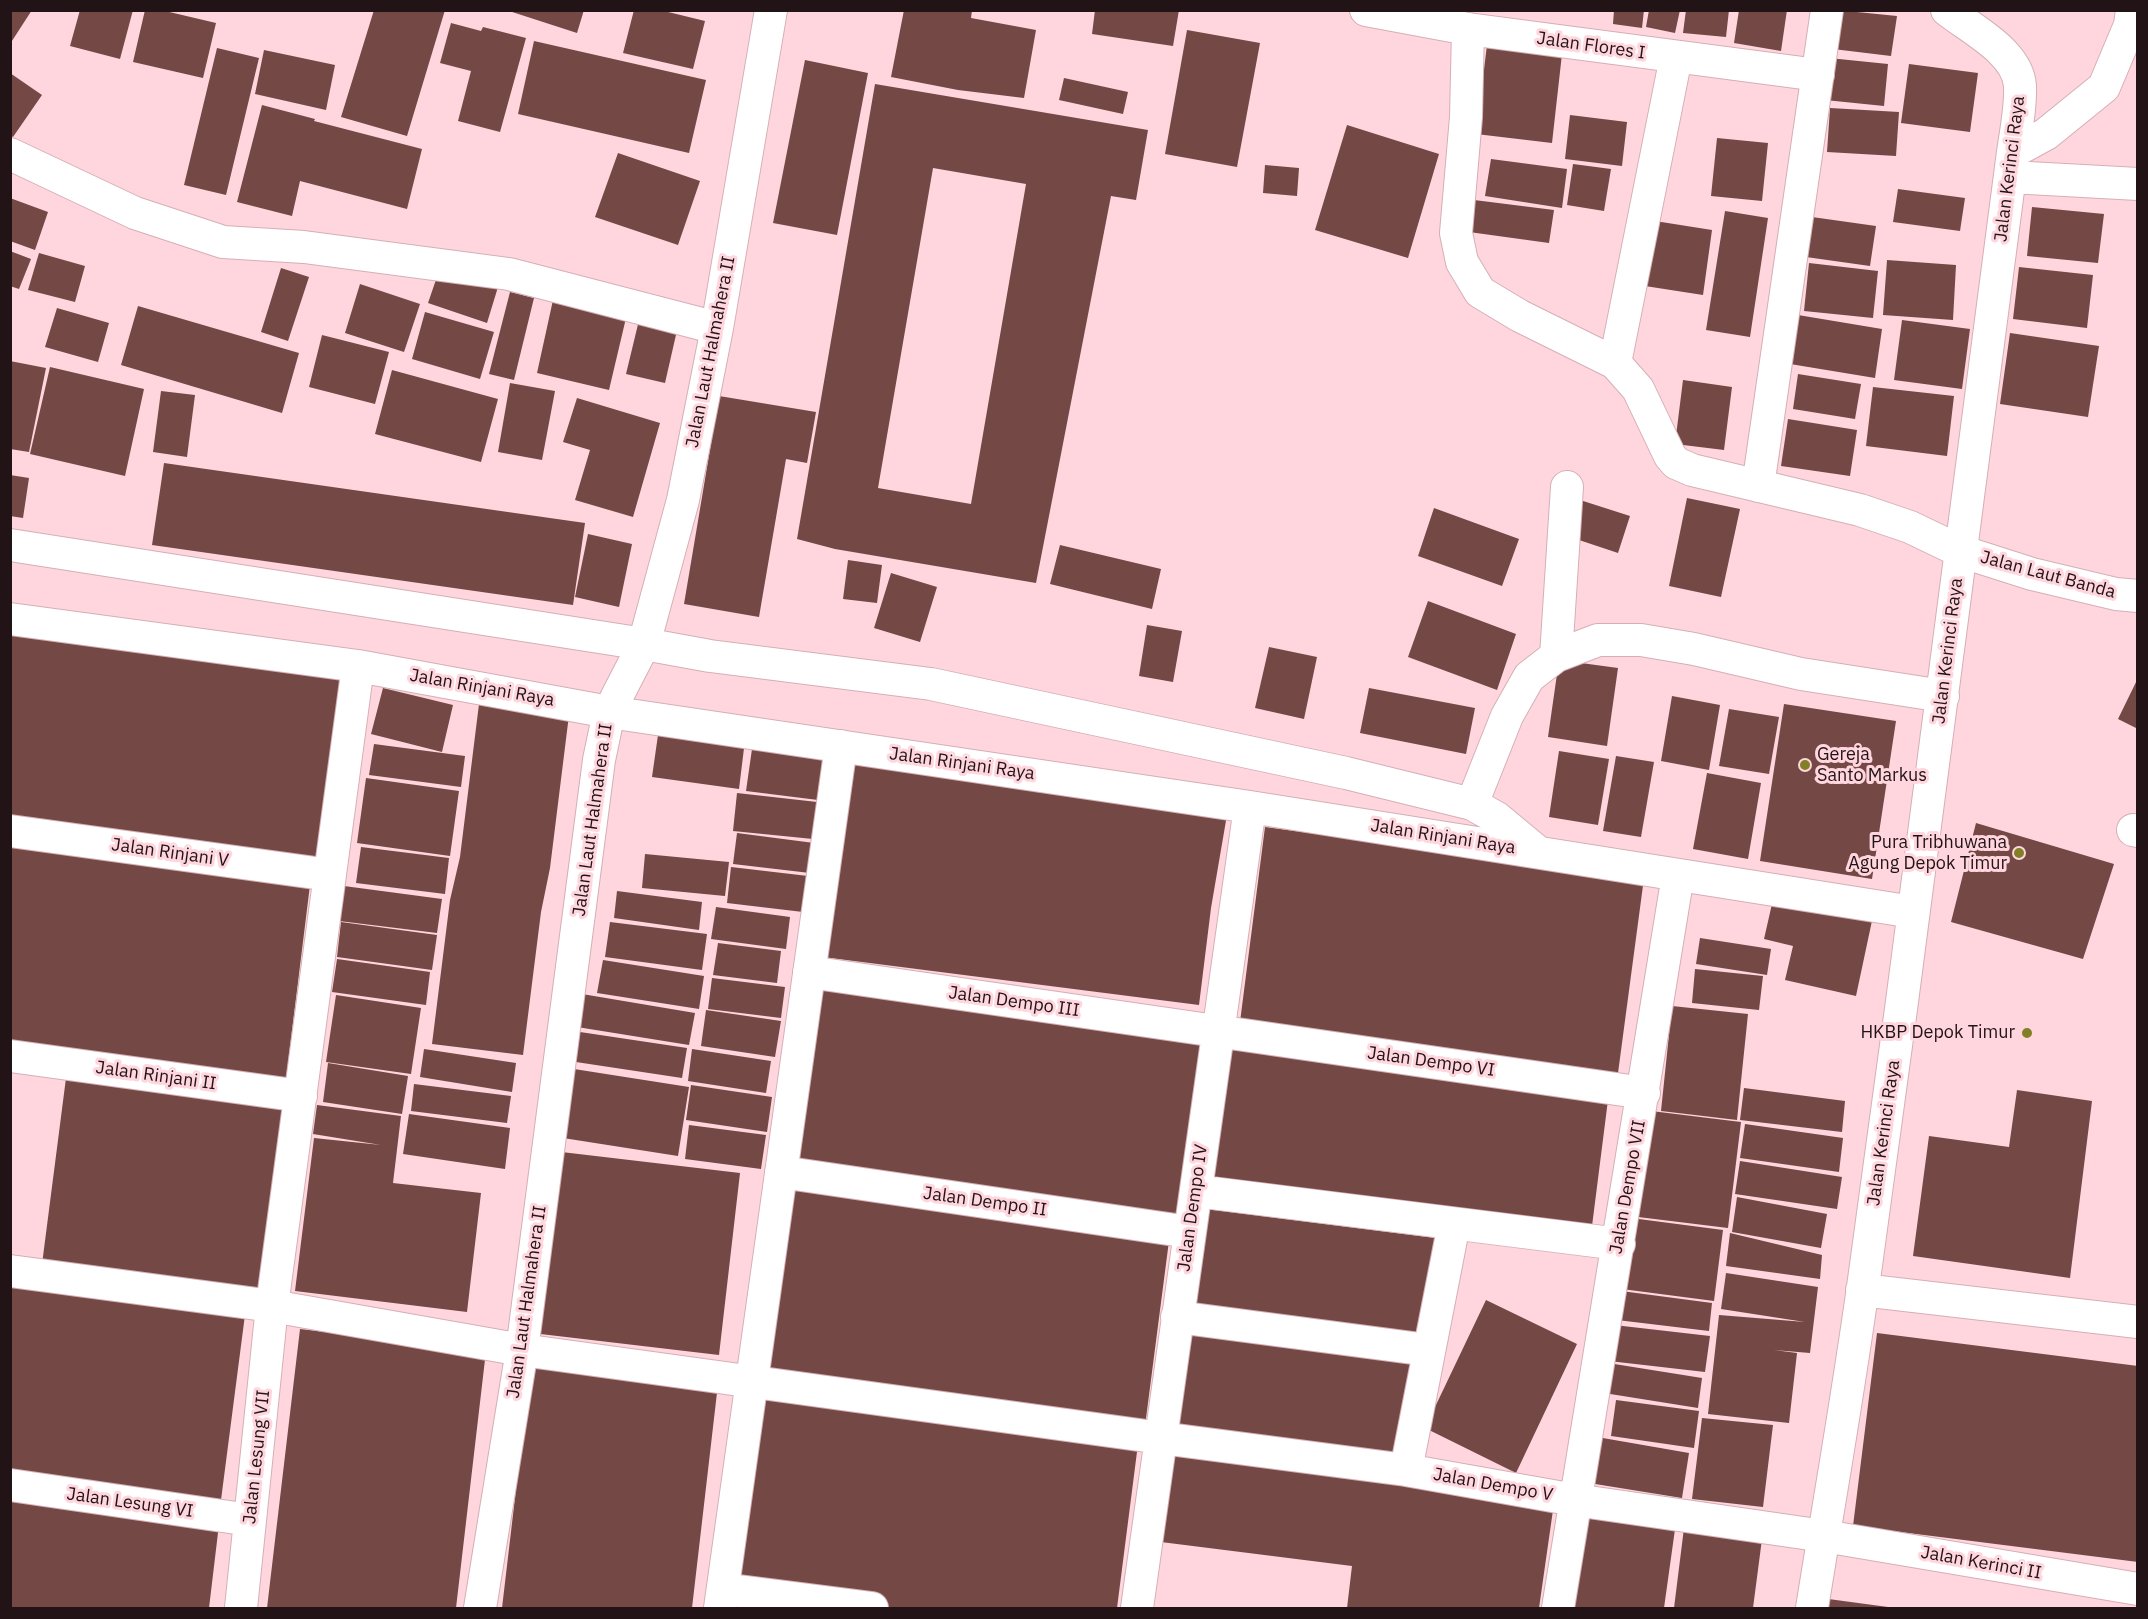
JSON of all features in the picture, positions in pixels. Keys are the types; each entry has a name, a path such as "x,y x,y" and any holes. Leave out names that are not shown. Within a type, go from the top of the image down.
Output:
{"street":[{"name":"Jalan Laut Halmahera II","path":"480,1608 522,1350 598,772 609,712 644,644 683,500 717,328 771,10"},
{"name":"Jalan Flores I","path":"1366,10 1468,29 1818,75"},
{"path":"1758,486 1827,10"},
{"name":"Jalan Kerinci Raya","path":"1812,1608 1863,1290 1943,696 1960,552 2025,152 2020,85 2016,69 2003,51 1947,10"},
{"path":"2025,152 2103,87 2130,26 2132,10"},
{"path":"1468,29 1466,117 1456,232 1462,262 1480,292 1520,316 1615,363 1676,57"},
{"path":"2025,152 2138,184"},
{"path":"10,154 135,213 223,242 304,247 508,274 717,328"},
{"name":"Jalan Laut Banda","path":"1615,363 1638,389 1670,456 1676,463 1692,470 1860,510 1910,527 1960,552 2032,574 2116,594 2138,596"},
{"path":"1556,656 1567,487"},
{"path":"10,545 710,656 931,684 1346,772 1472,804 1497,818 1538,852"},
{"name":"Jalan Rinjani Raya","path":"10,619 358,666 609,712 1250,807 1913,912"},
{"path":"1472,804 1493,748 1529,676 1556,656 1598,639 1641,640 1694,649 1801,674 1943,696"},
{"name":"Jalan Lesung VII","path":"241,1608 272,1306 358,666"},
{"path":"841,746 721,1599 872,1608"},
{"name":"Jalan Dempo IV","path":"1137,1608 1250,807"},
{"name":"Jalan Rinjani V","path":"10,831 330,875"},
{"name":"Jalan Dempo VII","path":"1558,1608 1678,875"},
{"name":"Jalan Dempo III","path":"809,972 1218,1031"},
{"name":"Jalan Dempo VI","path":"1218,1031 1644,1093"},
{"name":"Jalan Rinjani II","path":"10,1056 301,1096"},
{"name":"Jalan Dempo II","path":"781,1172 1189,1232"},
{"path":"1196,1191 1618,1244"},
{"path":"1406,1470 1454,1224"},
{"name":"Jalan Dempo V","path":"10,1271 272,1306 522,1350 1406,1470 1575,1500 1824,1536"},
{"path":"1863,1290 2138,1322"},
{"path":"1178,1317 1428,1350"},
{"name":"Jalan Lesung VI","path":"10,1485 250,1520"},
{"name":"Jalan Kerinci II","path":"1824,1536 2138,1589"}],"building":[{"path":"10,10 32,10 10,44"},
{"path":"80,10 133,10 120,59 70,46"},
{"path":"145,10 161,10 216,23 203,78 133,62"},
{"path":"374,10 445,10 407,136 341,117"},
{"path":"506,10 584,10 577,33"},
{"path":"634,10 660,10 705,21 693,69 623,53"},
{"path":"904,10 972,10 971,18 1036,30 1024,98 958,90 891,77"},
{"path":"1095,10 1179,10 1173,46 1092,34"},
{"path":"1614,10 1644,10 1642,28 1613,24"},
{"path":"1649,10 1680,10 1675,33 1646,27"},
{"path":"1686,10 1729,10 1726,37 1683,33"},
{"path":"1739,10 1787,10 1781,51 1734,43"},
{"path":"1837,10 1897,16 1891,56 1833,49"},
{"path":"451,23 481,31 483,27 526,38 500,132 458,121 471,71 440,63"},
{"path":"1187,30 1260,43 1237,167 1165,154"},
{"path":"534,41 706,80 689,153 518,114"},
{"path":"1487,45 1562,54 1552,143 1476,134"},
{"path":"217,48 259,58 226,195 184,185"},
{"path":"264,50 335,65 326,110 255,94"},
{"path":"1829,58 1888,64 1884,106 1825,100"},
{"path":"805,60 868,73 837,235 773,223"},
{"path":"1909,64 1978,73 1970,132 1901,123"},
{"path":"10,73 42,95 13,137 10,135"},
{"path":"1064,78 1128,92 1123,114 1059,100"},
{"path":"875,84 1148,130 1136,200 1111,196 1036,583 835,549 797,539","holes":["933,168 1026,184 971,504 878,488"]},
{"path":"262,105 422,149 407,209 300,181 292,216 237,202"},
{"path":"1830,108 1899,112 1896,156 1827,152"},
{"path":"1570,115 1627,122 1622,166 1565,159"},
{"path":"1347,125 1439,154 1408,258 1315,230"},
{"path":"1717,138 1768,143 1762,201 1711,196"},
{"path":"618,153 700,181 678,245 595,217"},
{"path":"1491,159 1567,169 1562,208 1485,196"},
{"path":"1573,164 1611,169 1604,211 1567,205"},
{"path":"1265,165 1299,168 1297,196 1263,193"},
{"path":"1898,189 1965,198 1960,231 1893,222"},
{"path":"10,198 48,212 35,250 10,241"},
{"path":"1474,200 1554,210 1549,243 1469,232"},
{"path":"2032,207 2104,214 2098,263 2027,256"},
{"path":"1725,211 1768,218 1750,337 1706,330"},
{"path":"1812,217 1876,226 1870,266 1806,257"},
{"path":"1655,221 1712,230 1703,295 1645,286"},
{"path":"10,251 31,259 19,289 10,286"},
{"path":"39,253 85,266 75,302 28,290"},
{"path":"1887,260 1956,265 1953,320 1883,315"},
{"path":"1809,263 1878,271 1873,318 1804,311"},
{"path":"2019,267 2093,275 2087,328 2013,319"},
{"path":"281,268 309,277 288,341 261,332"},
{"path":"440,268 498,287 487,323 428,303"},
{"path":"360,284 420,304 404,352 345,333"},
{"path":"510,292 534,298 514,380 489,374"},
{"path":"553,300 626,318 609,390 537,373"},
{"path":"138,306 299,353 282,413 121,365"},
{"path":"57,308 109,323 98,362 45,347"},
{"path":"425,312 494,332 480,379 412,359"},
{"path":"1792,314 1882,329 1875,378 1784,363"},
{"path":"640,316 678,326 665,383 626,374"},
{"path":"1902,320 1970,329 1962,389 1894,380"},
{"path":"2010,333 2099,346 2088,417 2000,404"},
{"path":"322,335 389,352 375,404 309,387"},
{"path":"10,361 46,368 29,452 10,449"},
{"path":"50,367 144,389 125,476 30,454"},
{"path":"392,370 498,399 481,462 375,434"},
{"path":"1798,374 1861,384 1855,419 1793,409"},
{"path":"1683,380 1732,387 1724,450 1675,444"},
{"path":"510,383 555,391 542,460 498,452"},
{"path":"1873,387 1954,396 1947,456 1866,446"},
{"path":"161,391 195,395 187,457 153,452"},
{"path":"719,396 816,412 807,463 786,459 759,617 684,604"},
{"path":"577,398 660,423 633,517 575,500 590,450 563,442"},
{"path":"1788,419 1857,430 1850,476 1781,466"},
{"path":"164,463 585,523 573,605 152,545"},
{"path":"10,475 29,478 23,518 10,516"},
{"path":"1687,498 1740,509 1721,597 1669,586"},
{"path":"1580,500 1630,516 1618,553 1570,537"},
{"path":"1434,508 1519,539 1502,586 1418,556"},
{"path":"588,534 632,544 619,607 575,597"},
{"path":"1060,545 1161,569 1152,609 1050,584"},
{"path":"848,560 882,565 877,603 843,599"},
{"path":"891,573 937,587 920,642 874,628"},
{"path":"1428,601 1516,634 1497,690 1408,657"},
{"path":"1147,625 1182,631 1173,682 1139,676"},
{"path":"10,628 345,671 321,864 10,825"},
{"path":"1269,647 1317,657 1304,719 1255,708"},
{"path":"1559,660 1618,668 1607,746 1548,737"},
{"path":"2138,678 2138,729 2118,719"},
{"path":"383,688 453,705 442,752 371,734"},
{"path":"1369,688 1475,708 1466,754 1360,733"},
{"path":"1672,696 1720,705 1709,770 1661,761"},
{"path":"479,704 569,715 523,1055 432,1044 450,900 460,857"},
{"path":"1784,704 1896,721 1872,879 1760,861"},
{"path":"1729,709 1779,717 1769,774 1719,766"},
{"path":"659,728 745,740 739,789 652,777"},
{"path":"753,742 825,752 818,800 746,791"},
{"path":"374,744 465,756 461,787 369,775"},
{"path":"1559,751 1609,759 1598,825 1549,817"},
{"path":"1616,756 1654,762 1641,837 1603,831"},
{"path":"844,760 1228,809 1211,908 1199,1005 815,956"},
{"path":"1707,773 1761,783 1748,859 1693,849"},
{"path":"366,778 459,791 450,856 357,843"},
{"path":"737,793 817,802 813,839 733,831"},
{"path":"1976,823 2114,864 2083,959 1951,922"},
{"path":"1265,827 1644,878 1618,1073 1240,1022"},
{"path":"737,833 814,843 810,873 733,864"},
{"path":"10,847 310,885 286,1079 10,1044"},
{"path":"361,847 449,858 445,894 356,883"},
{"path":"645,854 729,862 725,896 642,888"},
{"path":"731,867 808,876 803,912 727,903"},
{"path":"344,886 442,899 437,933 339,921"},
{"path":"617,891 702,902 699,930 614,918"},
{"path":"1774,895 1873,916 1856,996 1785,980 1793,946 1764,939"},
{"path":"716,907 790,917 786,949 711,939"},
{"path":"341,922 437,935 432,970 337,957"},
{"path":"610,922 707,934 702,970 605,957"},
{"path":"1700,938 1771,949 1767,975 1696,964"},
{"path":"718,943 781,951 777,983 713,975"},
{"path":"337,959 430,972 426,1005 332,992"},
{"path":"603,960 704,976 699,1009 597,993"},
{"path":"1695,969 1763,976 1759,1010 1692,1003"},
{"path":"712,978 785,987 781,1018 708,1009"},
{"path":"817,979 1206,1037 1177,1222 793,1173"},
{"path":"582,994 695,1013 689,1045 577,1027"},
{"path":"336,995 421,1008 411,1074 326,1062"},
{"path":"1672,1006 1748,1014 1737,1120 1661,1111"},
{"path":"706,1010 781,1021 775,1057 701,1046"},
{"path":"580,1032 687,1048 682,1078 576,1062"},
{"path":"1229,1045 1609,1092 1591,1234 1212,1187"},
{"path":"424,1049 516,1063 512,1092 420,1077"},
{"path":"692,1049 771,1061 766,1093 688,1081"},
{"path":"328,1063 408,1076 402,1114 323,1102"},
{"path":"574,1069 689,1087 678,1156 563,1138"},
{"path":"66,1078 287,1106 263,1299 41,1272"},
{"path":"414,1084 511,1096 507,1123 411,1111"},
{"path":"691,1085 772,1097 767,1132 686,1120"},
{"path":"1744,1088 1845,1101 1842,1132 1740,1120"},
{"path":"2017,1090 2092,1101 2070,1278 1913,1256 1929,1136 2009,1147"},
{"path":"317,1105 401,1116 393,1183 481,1193 467,1312 295,1291 314,1138 381,1145 313,1134"},
{"path":"1643,1110 1741,1122 1728,1228 1630,1216"},
{"path":"409,1114 510,1128 505,1169 403,1154"},
{"path":"1745,1124 1843,1138 1839,1172 1740,1158"},
{"path":"689,1125 766,1135 761,1169 685,1159"},
{"path":"553,1151 740,1173 719,1355 532,1333"},
{"path":"1740,1161 1842,1177 1837,1209 1735,1194"},
{"path":"786,1183 1170,1233 1145,1426 761,1377"},
{"path":"1737,1197 1827,1214 1821,1248 1732,1232"},
{"path":"1205,1209 1443,1239 1426,1334 1192,1305"},
{"path":"1631,1218 1723,1230 1714,1301 1622,1289"},
{"path":"1730,1233 1822,1255 1820,1279 1726,1266"},
{"path":"1726,1273 1818,1287 1810,1353 1774,1350 1797,1353 1789,1423 1708,1414 1719,1315 1805,1322 1721,1309"},
{"path":"10,1277 246,1307 221,1500 10,1473"},
{"path":"1621,1291 1712,1303 1709,1331 1617,1320"},
{"path":"1486,1300 1577,1344 1516,1473 1425,1428"},
{"path":"1614,1325 1710,1336 1705,1372 1609,1361"},
{"path":"300,1329 486,1351 456,1608 267,1608"},
{"path":"1187,1331 1419,1360 1404,1457 1174,1428"},
{"path":"1877,1333 2138,1366 2138,1562 1853,1526"},
{"path":"531,1362 718,1384 692,1608 502,1608"},
{"path":"1608,1363 1702,1378 1698,1408 1604,1393"},
{"path":"753,1395 1138,1444 1117,1608 886,1608 729,1589"},
{"path":"1616,1400 1699,1411 1694,1448 1611,1436"},
{"path":"1702,1418 1773,1425 1763,1507 1692,1499"},
{"path":"1597,1437 1689,1453 1682,1498 1589,1483"},
{"path":"1173,1448 1554,1503 1539,1608 1347,1608 1352,1566 1153,1541"},
{"path":"10,1490 220,1516 209,1608 10,1608"},
{"path":"1584,1511 1676,1522 1664,1608 1572,1608"},
{"path":"1684,1528 1762,1539 1753,1608 1674,1608"},
{"path":"1821,1598 1888,1607 1888,1608 1819,1608"}],"place":[{"name":"Gereja Santo Markus","path":"1805,765"},
{"name":"Pura Tribhuwana Agung Depok Timur","path":"2019,853"},
{"name":"HKBP Depok Timur","path":"2027,1033"}]}
